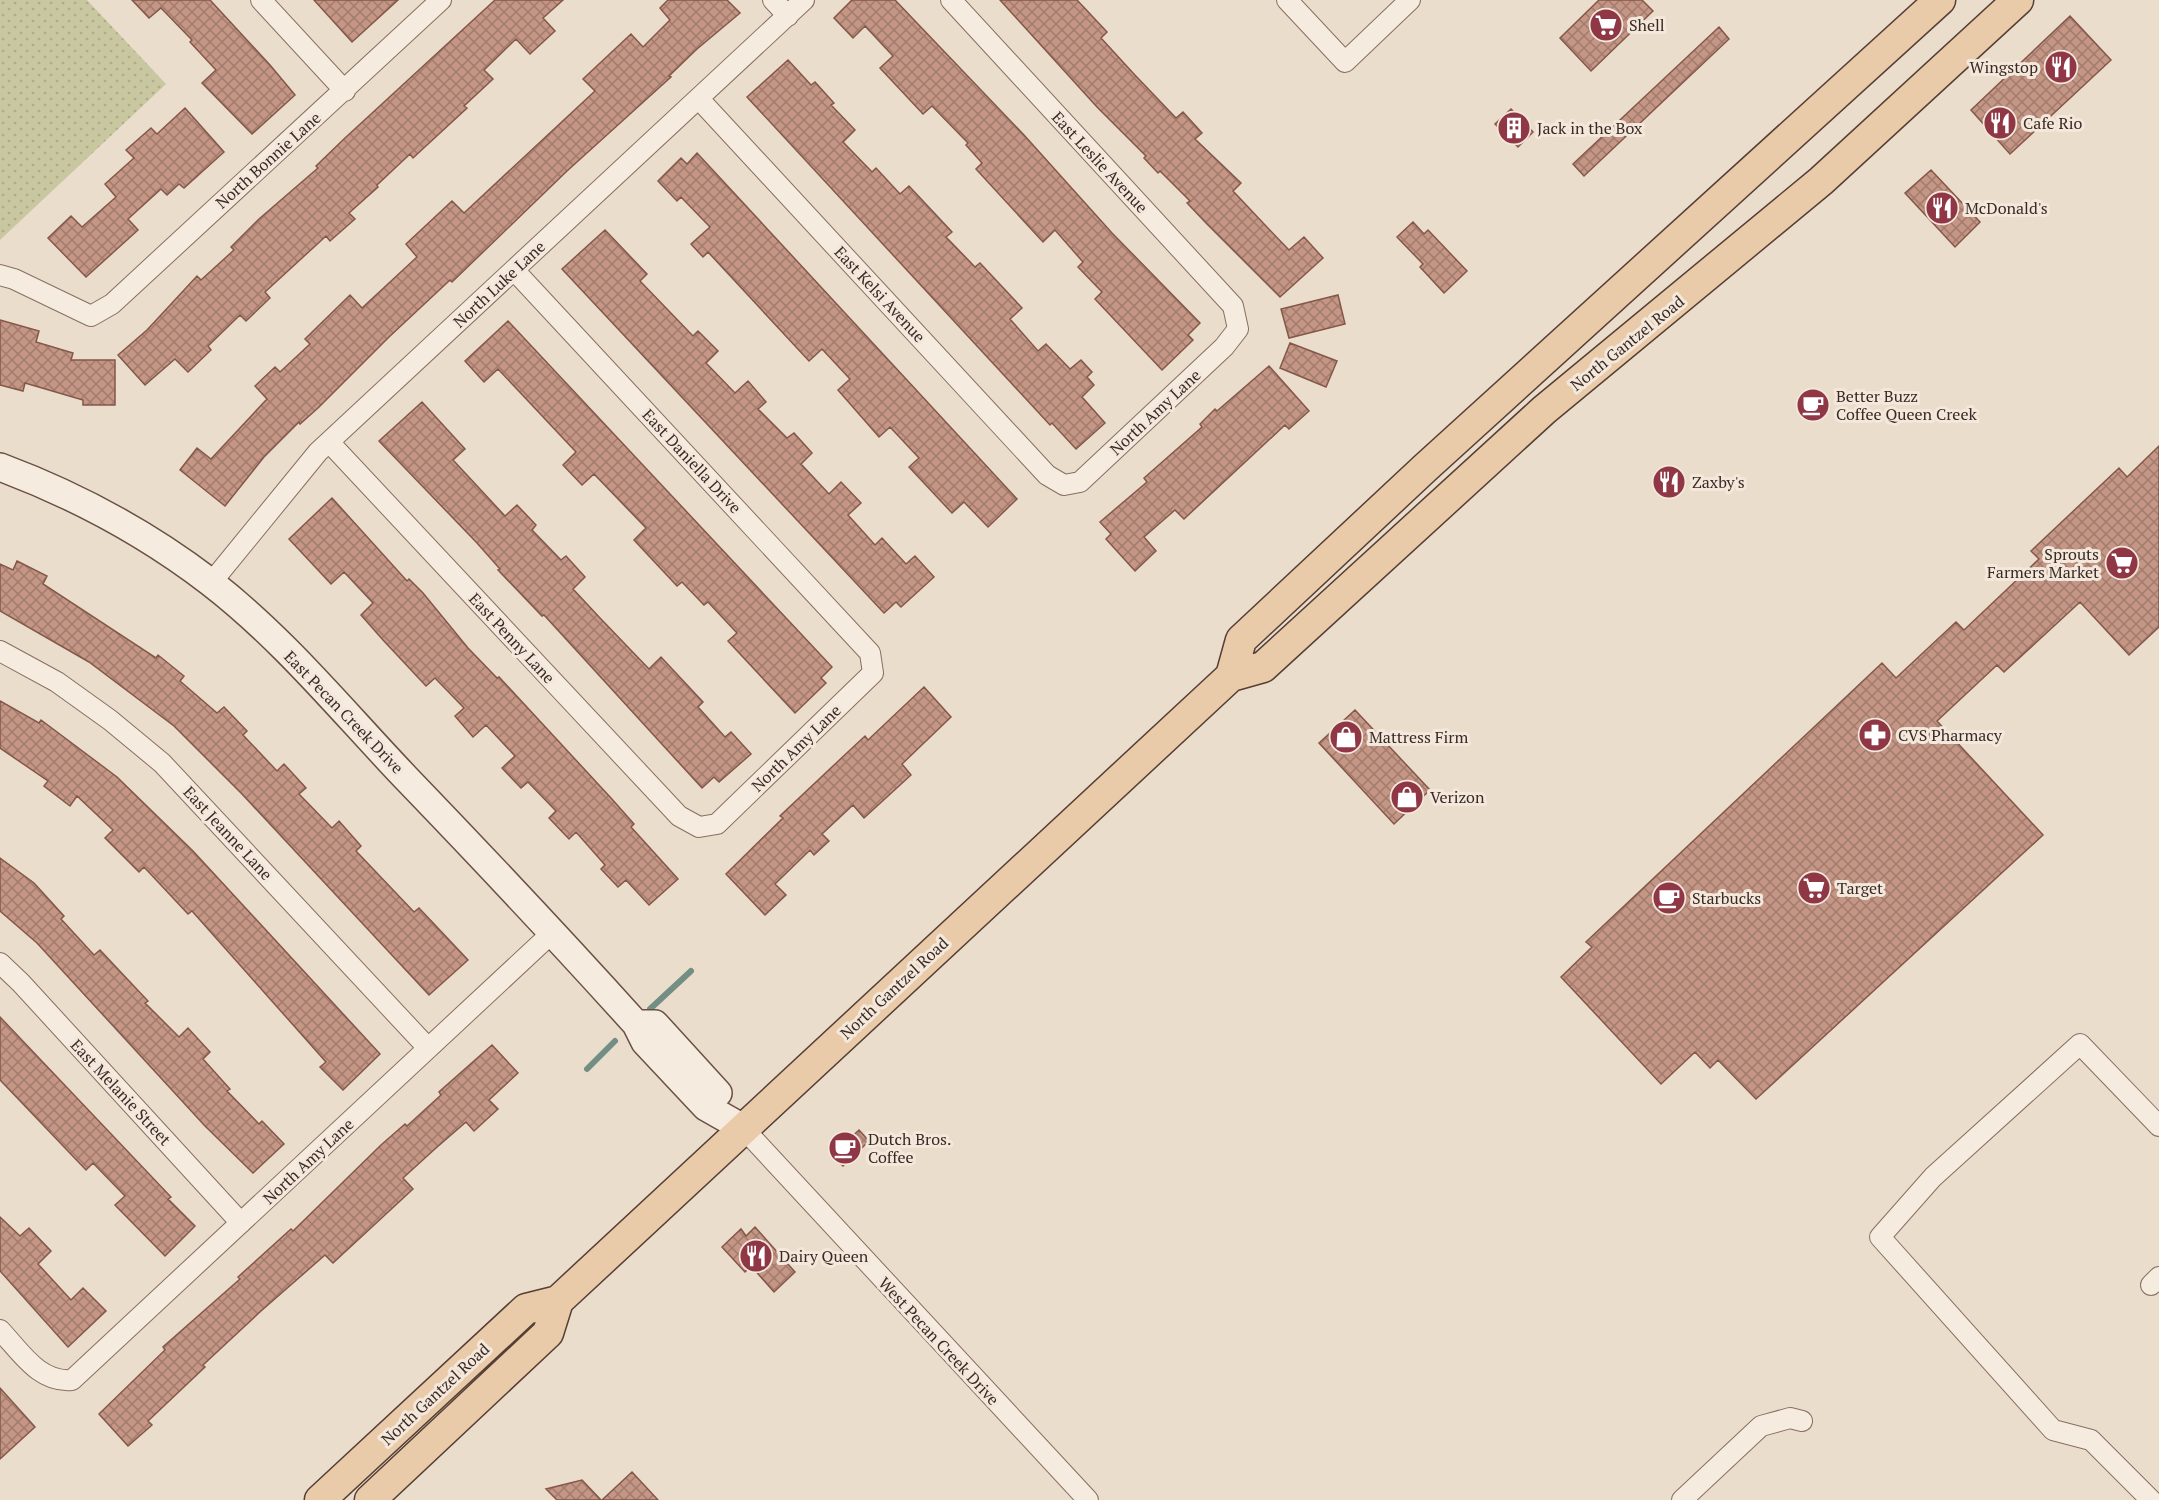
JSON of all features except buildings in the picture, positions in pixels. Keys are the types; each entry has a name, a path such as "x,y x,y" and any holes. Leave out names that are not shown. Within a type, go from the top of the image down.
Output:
{"main road":[{"path":"1231,676 1241,640 1425,468 1940,0"},
{"name":"North Gantzel Road","path":"320,1500 526,1309 558,1301 1231,676 1263,667 1544,410 1821,181 2019,0"},
{"name":"North Gantzel Road","path":"378,1498 548,1334 558,1301"}],"street":[{"path":"261,0 345,91"},
{"name":"North Bonnie Lane","path":"0,275 14,279 91,316 112,304 441,0"},
{"path":"773,0 788,16"},
{"name":"North Luke Lane","path":"211,583 328,442 804,0"},
{"name":"East Leslie Avenue","path":"951,0 1233,306 1238,329"},
{"path":"1287,0 1345,62 1410,0"},
{"name":"East Kelsi Avenue","path":"699,99 1047,475 1064,485"},
{"name":"East Daniella Drive","path":"514,270 870,653"},
{"name":"North Amy Lane","path":"1064,485 1080,482 1224,347 1238,329"},
{"name":"East Penny Lane","path":"328,442 679,816 699,827"},
{"name":"East Pecan Creek Drive","path":"0,467 50,486 132,529 211,583 268,633 553,932 636,1024 645,1042 706,1107 742,1128"},
{"name":"East Jeanne Lane","path":"0,651 57,682 110,720 162,763 428,1048"},
{"name":"North Amy Lane","path":"699,827 717,824 873,673 870,653"},
{"name":"North Amy Lane","path":"0,1330 41,1373 59,1381 72,1380 553,932"},
{"name":"East Melanie Street","path":"0,963 21,983 241,1223"},
{"path":"2159,1126 2080,1044 1933,1177 1880,1237 2053,1430 2091,1440 2152,1500 2159,1492"},
{"name":"West Pecan Creek Drive","path":"742,1128 1088,1500"},
{"path":"1682,1500 1761,1426 1790,1418 1802,1421"},
{"path":"355,1468 378,1498"}],"shaded area":[{"path":"0,0 87,0 166,84 0,240"}],"waterway":[{"path":"650,1009 691,971"},
{"path":"587,1069 615,1041"}],"place":[{"name":"Shell","path":"1606,25"},
{"name":"Wingstop","path":"2061,67"},
{"name":"Cafe Rio","path":"2000,123"},
{"name":"Jack in the Box","path":"1514,128"},
{"name":"McDonald's","path":"1942,208"},
{"name":"Better Buzz Coffee Queen Creek","path":"1813,405"},
{"name":"Zaxby's","path":"1669,482"},
{"name":"Sprouts Farmers Market","path":"2122,563"},
{"name":"CVS Pharmacy","path":"1875,735"},
{"name":"Mattress Firm","path":"1346,737"},
{"name":"Verizon","path":"1407,797"},
{"name":"Target","path":"1814,888"},
{"name":"Starbucks","path":"1669,898"},
{"name":"Dutch Bros. Coffee","path":"845,1148"},
{"name":"Dairy Queen","path":"756,1256"}]}
